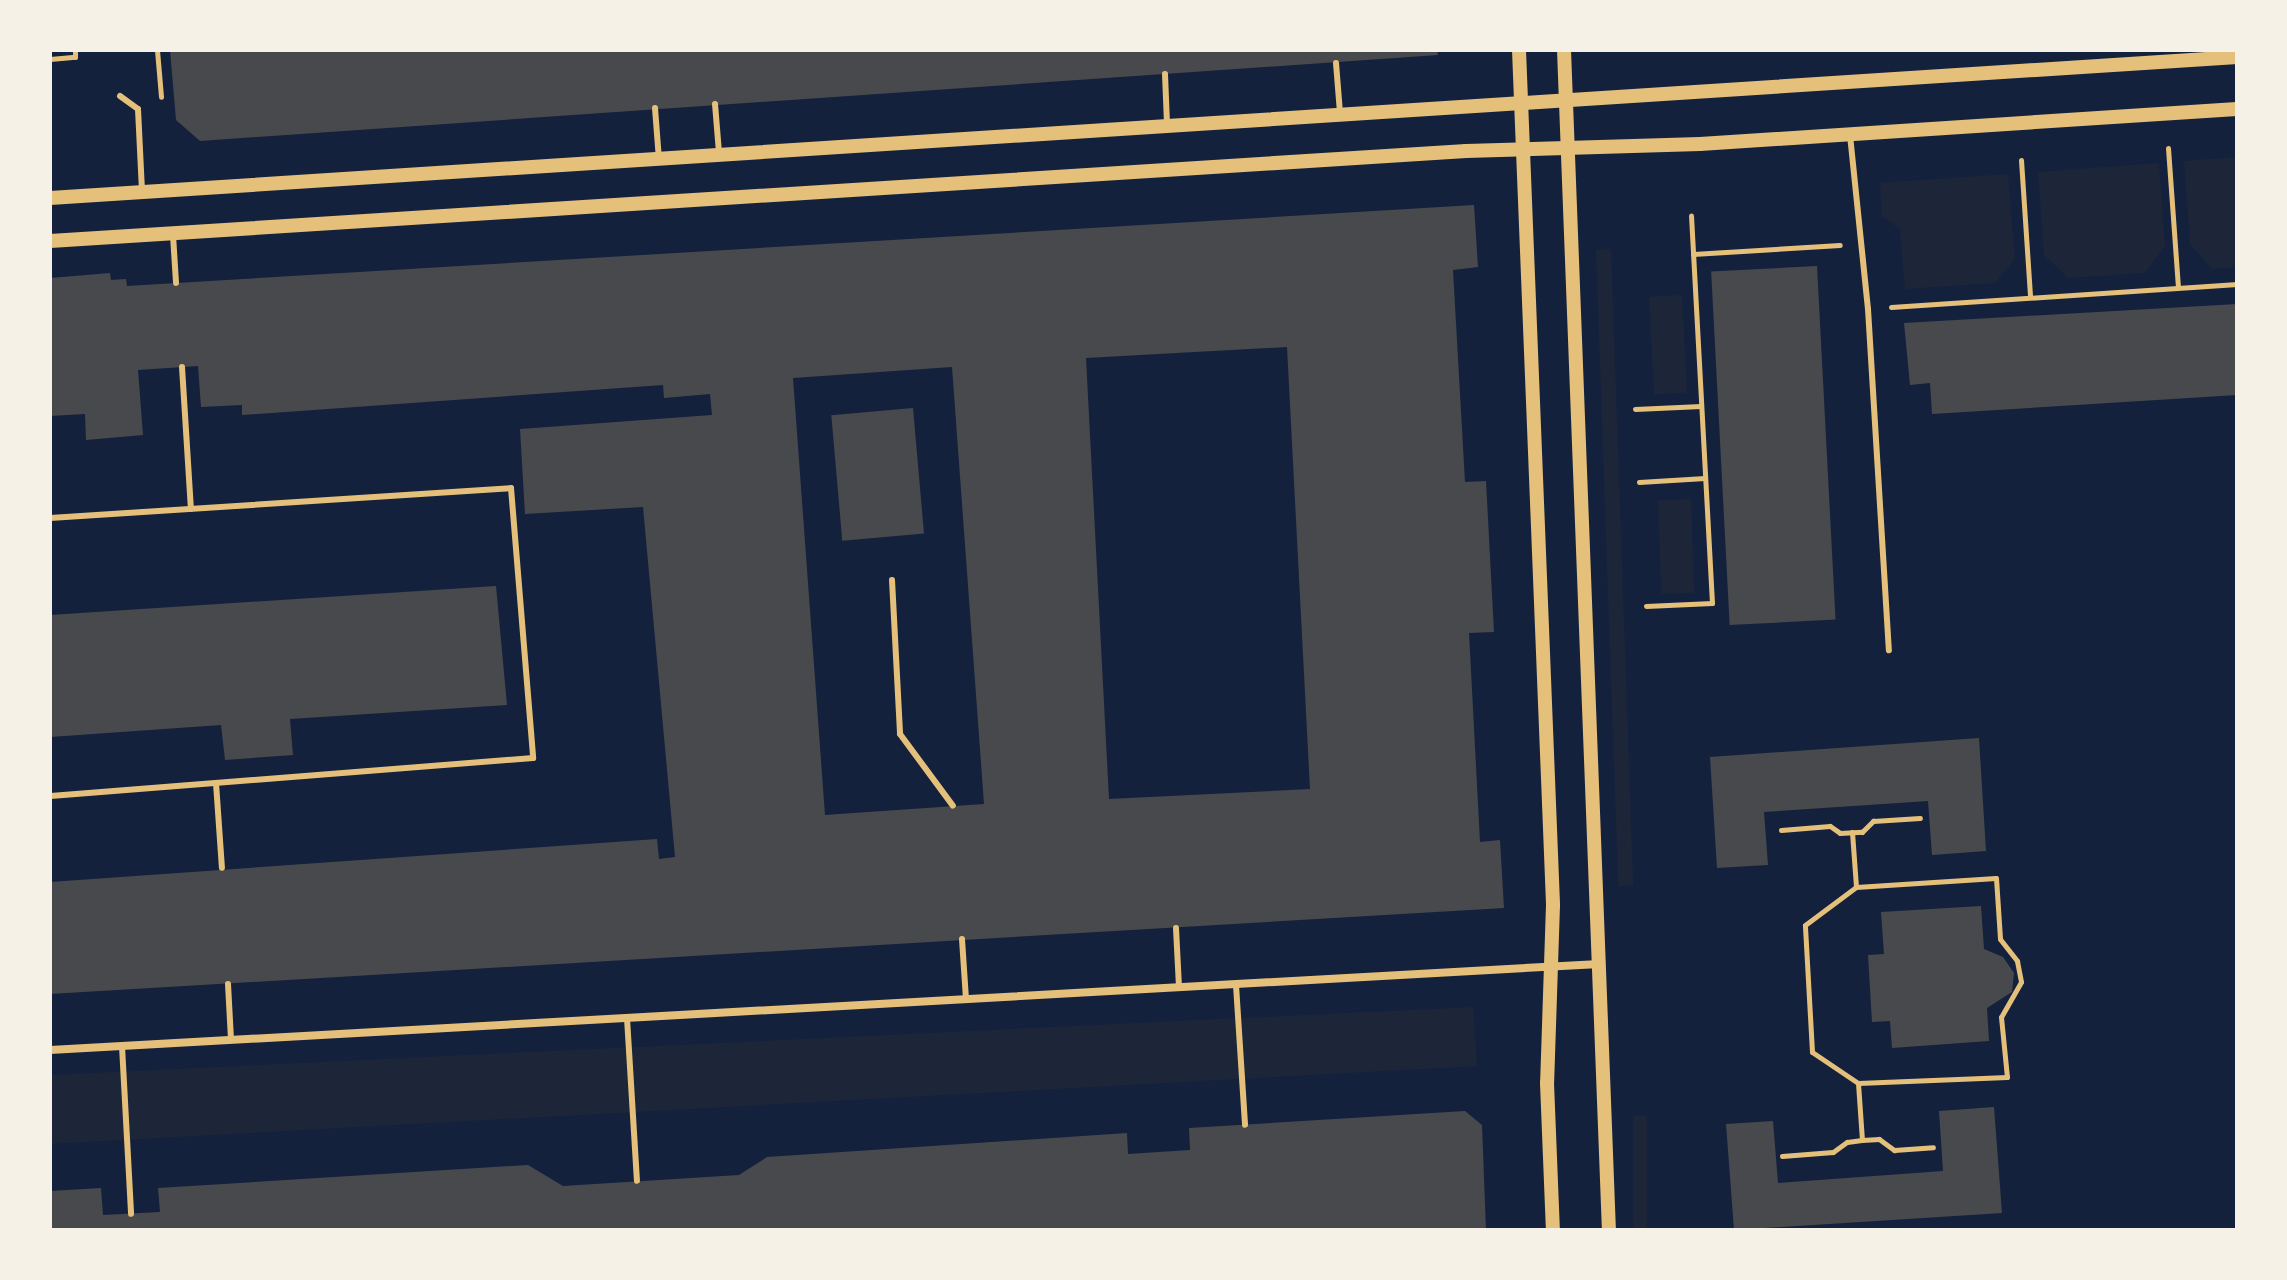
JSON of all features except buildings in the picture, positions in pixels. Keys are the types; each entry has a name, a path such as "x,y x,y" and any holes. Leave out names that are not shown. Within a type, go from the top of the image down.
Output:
{"street":[{"path":"1519,50 1553,905 1547,1083 1553,1230"},
{"path":"1564,50 1609,1230"},
{"path":"50,198 2237,57"},
{"path":"50,241 2237,109"},
{"path":"50,1050 1601,964"}],"lane":[{"path":"1336,63 1341,117"},
{"path":"1165,74 1168,128"},
{"path":"120,96 138,109 142,193"},
{"path":"715,104 719,156"},
{"path":"655,108 659,160"},
{"path":"1850,134 1868,309 1889,650"},
{"path":"173,233 176,283"},
{"path":"182,367 191,509"},
{"path":"50,518 511,488 533,758 50,796"},
{"path":"892,580 900,734 953,806"},
{"path":"216,783 222,868"},
{"path":"1176,928 1179,988"},
{"path":"962,939 966,999"},
{"path":"228,984 231,1040"},
{"path":"1236,985 1245,1125"},
{"path":"627,1018 637,1181"},
{"path":"122,1046 131,1214"}],"path":[{"path":"50,59 75,57 75,50"},
{"path":"2168,148 2178,287"},
{"path":"2021,160 2030,297"},
{"path":"1646,606 1712,603 1691,216"},
{"path":"1693,254 1861,244"},
{"path":"1868,309 2237,284"},
{"path":"1635,409 1701,406"},
{"path":"1639,482 1705,478"},
{"path":"1781,830 1830,826 1862,832 1873,821 1920,818"},
{"path":"1852,832 1856,887"},
{"path":"1996,878 2000,939 2017,961 2021,982 2001,1017 2007,1077 1858,1083 1812,1052 1805,925 1856,887 1996,878"},
{"path":"1858,1083 1862,1140"},
{"path":"1782,1156 1833,1152 1847,1142 1862,1140 1879,1139 1894,1150 1933,1147"}],"shaded area":[{"path":"2237,157 2237,267 2212,269 2190,244 2184,161"},
{"path":"2159,163 2165,246 2145,273 2068,278 2044,255 2038,172"},
{"path":"2008,174 2015,259 1995,283 1905,289 1900,229 1882,216 1880,183"},
{"path":"1611,249 1633,886 1618,886 1596,250"},
{"path":"1682,295 1687,393 1654,395 1649,297"},
{"path":"1691,499 1694,593 1661,594 1658,500"},
{"path":"1473,1007 1477,1066 50,1144 50,1075"},
{"path":"1633,1116 1647,1116 1647,1230 1633,1230"}]}
